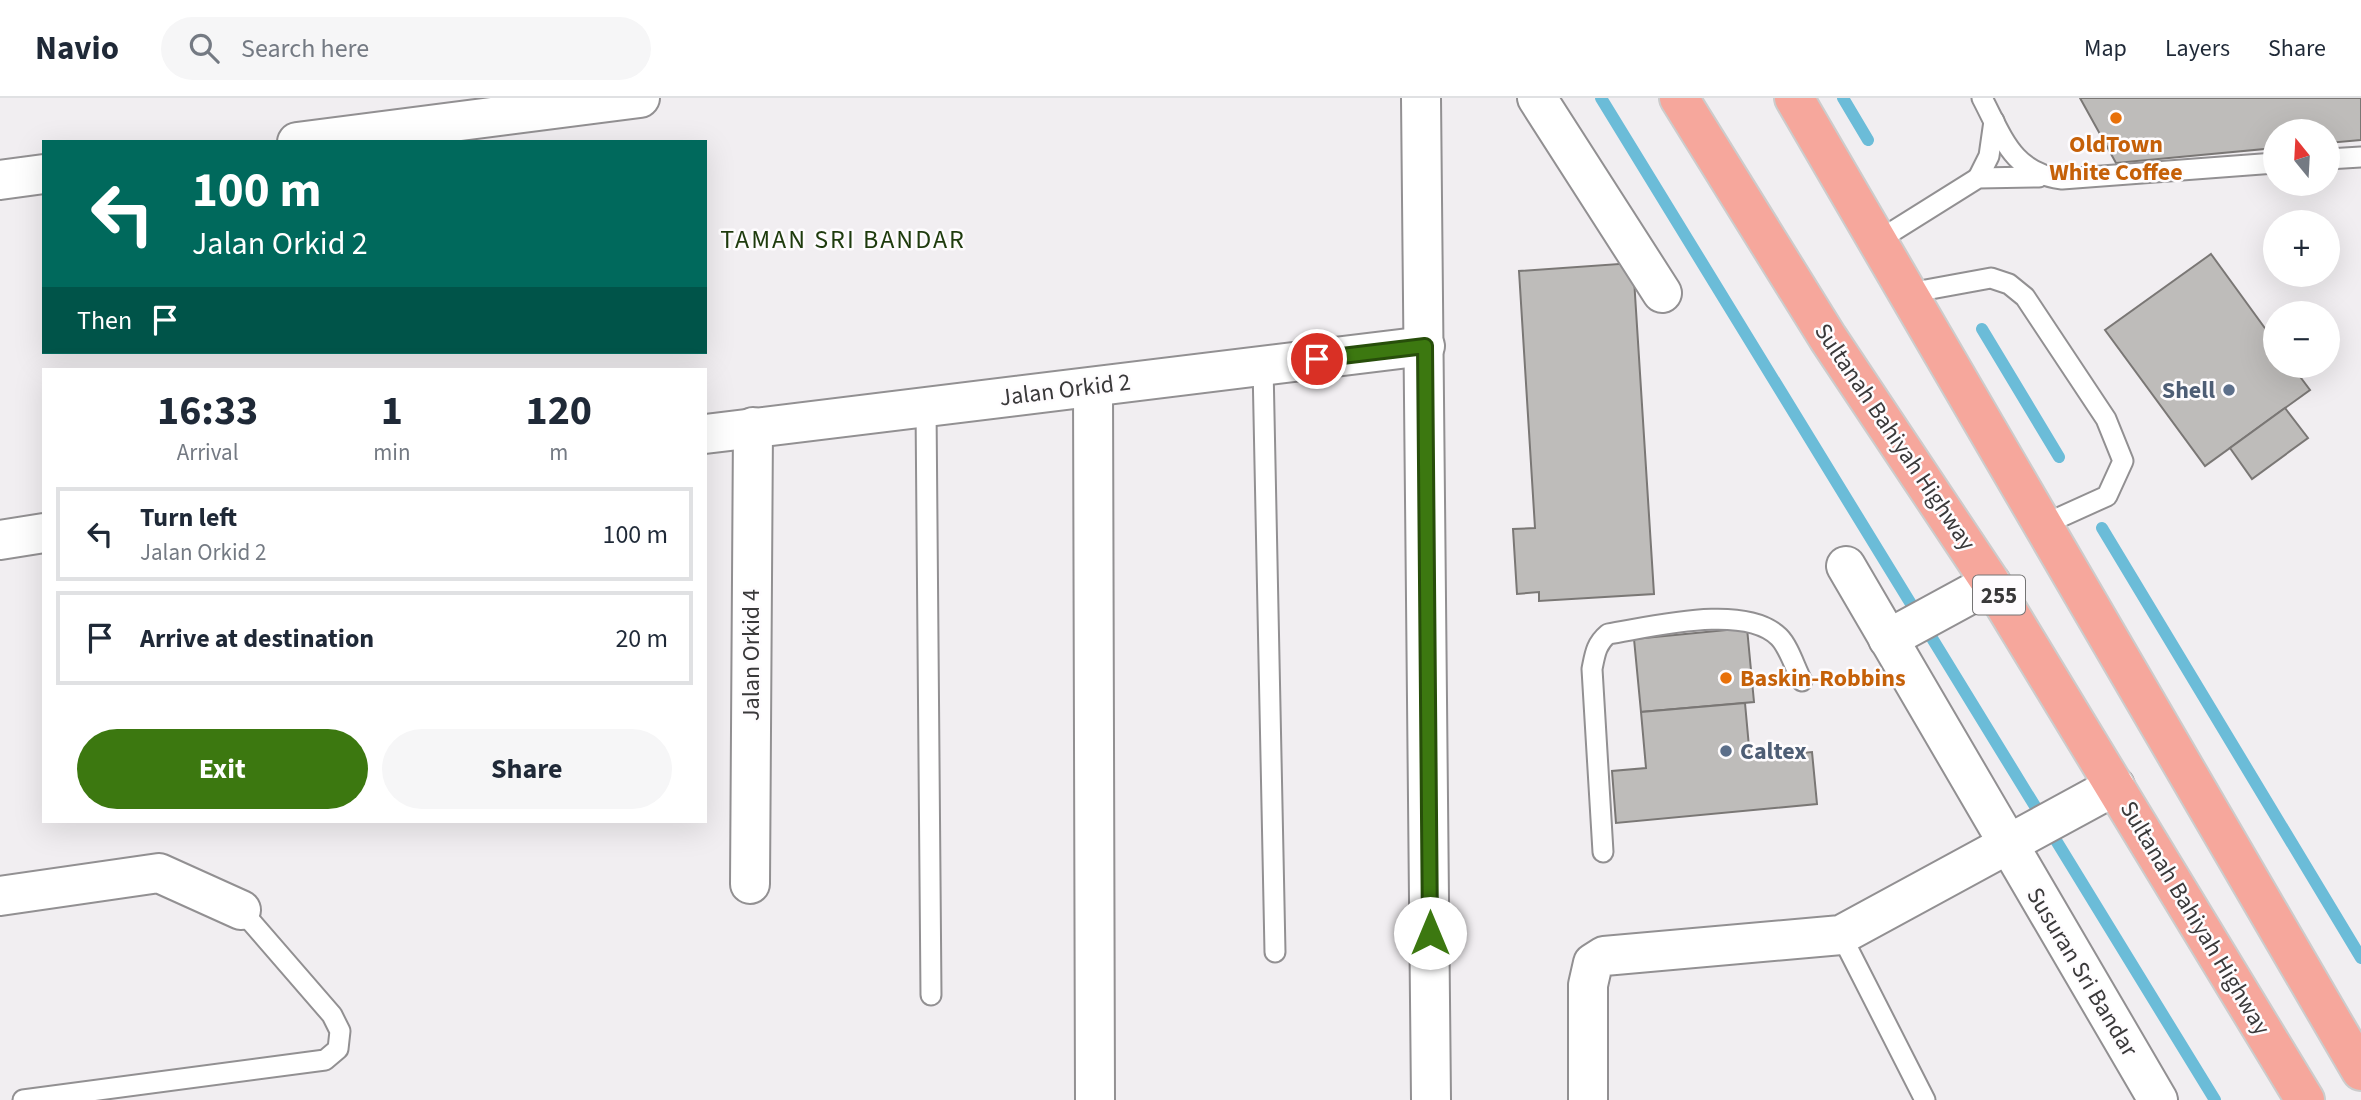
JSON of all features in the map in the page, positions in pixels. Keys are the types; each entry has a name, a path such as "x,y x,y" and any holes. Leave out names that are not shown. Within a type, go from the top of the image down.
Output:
{"main road":[{"name":"Sultanah Bahiyah Highway","path":"1679,98 1828,338 1991,583 2305,1100"},
{"path":"1794,98 2045,524 2361,1071"}],"street":[{"path":"313,140 640,98"},
{"path":"1421,98 1431,1100"},
{"path":"1538,98 1662,293"},
{"path":"0,180 42,174"},
{"name":"Jalan Orkid 2","path":"707,434 1425,346"},
{"path":"1093,387 1095,1100"},
{"name":"Jalan Orkid 4","path":"750,884 753,427"},
{"path":"0,540 42,533"},
{"name":"Susuran Sri Bandar","path":"1846,566 1897,634 2018,838 2158,1100"},
{"path":"1897,634 1991,583"},
{"path":"1588,1100 1588,985 1593,964 1604,956 1841,935 2115,786"},
{"path":"0,895 159,873 241,910"}],"lane":[{"path":"1982,98 2015,156 2028,170 2043,177"},
{"path":"1978,178 1989,156 1994,121"},
{"path":"2340,158 2361,157"},
{"path":"1878,240 1978,178 2062,179 2263,164"},
{"path":"1909,293 1991,278 2009,284 2025,297 2106,419 2123,461 2107,496 2045,524"},
{"path":"1263,366 1275,952"},
{"path":"926,407 931,995"},
{"path":"1603,852 1592,669 1596,648 1601,640 1608,634 1681,622 1735,620 1762,625 1781,638 1802,681"},
{"path":"23,1100 325,1060 338,1049 340,1031 332,1015 241,910"},
{"path":"1841,935 1926,1100"}],"building":[{"path":"2080,98 2361,98 2361,140 2340,142 2340,119 2263,119 2263,149 2116,163"},
{"path":"2211,254 2263,326 2263,378 2301,378 2310,390 2205,466 2105,330"},
{"path":"1633,263 1654,594 1539,601 1539,592 1517,594 1513,529 1535,528 1519,271"},
{"path":"2285,408 2308,438 2252,479 2230,448"},
{"path":"1747,628 1754,702 1641,712 1634,639"},
{"path":"1745,703 1750,758 1812,752 1817,804 1616,823 1612,771 1646,768 1641,712"}],"waterway":[{"path":"1601,98 2215,1100"},
{"path":"1843,98 1868,140"},
{"path":"1982,329 2059,457"},
{"path":"2102,528 2361,958"}],"place":[{"name":"OldTown White Coffee","path":"2116,118"},
{"name":"Shell","path":"2229,390"},
{"name":"Baskin-Robbins","path":"1726,678"},
{"name":"Caltex","path":"1726,751"}],"district":[{"name":"TAMAN SRI BANDAR","path":"843,239"}],"route":[{"path":"1317,359 1425,346 1430,933"}]}
